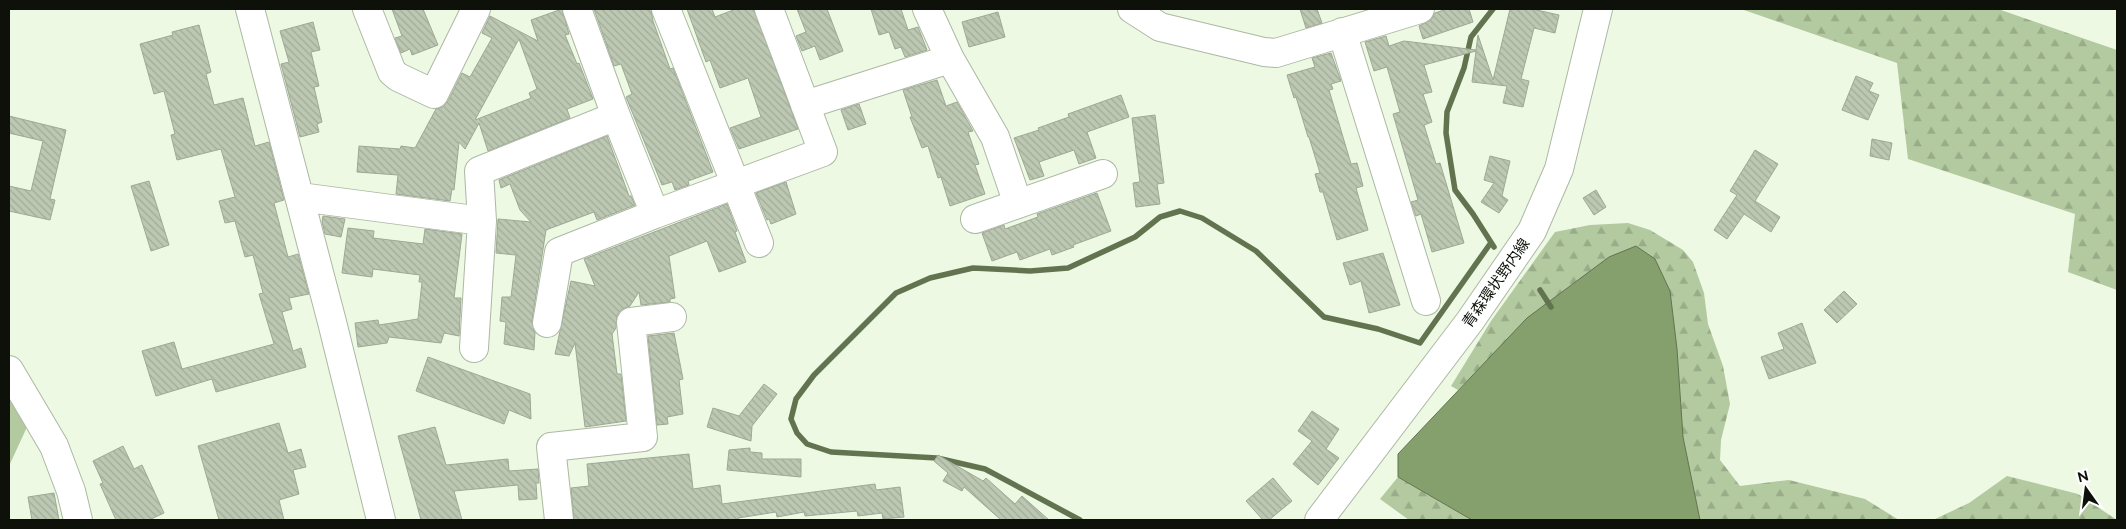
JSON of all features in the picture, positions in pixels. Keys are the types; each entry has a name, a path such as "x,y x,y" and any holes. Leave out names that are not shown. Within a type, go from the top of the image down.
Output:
{"street":[{"path":"250,9 300,197 381,520"},
{"path":"367,9 392,72 398,77 434,94 476,9"},
{"path":"577,9 616,116 655,214"},
{"path":"666,9 759,243"},
{"path":"547,323 558,252 823,152 769,9"},
{"path":"927,9 950,58 995,137 1018,204"},
{"path":"1132,9 1160,27 1264,52 1276,52 1420,9"},
{"name":"青森環状野内線","path":"1319,520 1470,321 1532,231 1559,169 1598,9"},
{"path":"1342,32 1426,301"},
{"path":"805,105 950,58"},
{"path":"474,348 482,222 479,171 616,116"},
{"path":"975,219 1103,174"},
{"path":"300,197 482,222"},
{"path":"559,520 551,447 643,437 631,322 672,317"},
{"path":"9,370 54,446 71,491 78,520"}],"green space":[{"path":"1741,9 1998,9 2117,50 2117,290 2068,272 2075,214 1908,159 1897,63"},
{"path":"1628,223 1650,230 1683,250 1693,262 1704,293 1708,324 1723,366 1730,404 1721,440 1720,460 1740,486 1789,480 1865,499 1899,520 1700,520 1683,437 1480,368 1458,390 1451,386 1491,321 1555,232 1590,225"},
{"path":"9,397 27,427 9,466"},
{"path":"2007,476 2078,494 2117,520 1933,520 1969,503"},
{"path":"1398,477 1472,520 1409,520 1380,499"}],"shaded area":[{"path":"1636,246 1655,259 1670,291 1677,349 1683,437 1700,520 1472,520 1398,477 1398,454 1527,318 1609,257"}],"building":[{"path":"392,9 423,9 438,45 412,55 410,49 401,53 395,38 402,36"},
{"path":"562,9 569,34 565,35 577,64 579,63 593,99 567,109 570,118 488,151 479,123 465,149 459,142 454,190 452,189 450,201 396,194 398,175 357,172 359,146 400,149 401,146 415,148 436,109 443,107 448,101 462,73 470,77 492,38 482,33 490,16 538,41 531,20","holes":["519,39 537,89 529,93 531,98 475,120"]},
{"path":"594,9 651,9 653,21 670,69 673,68 713,172 688,181 689,185 675,190 672,182 662,185 626,97 632,94 621,64 614,66"},
{"path":"687,9 712,9 715,17 736,9 754,9 798,129 739,149 730,128 761,117 748,78 720,88 710,60 706,62"},
{"path":"797,9 827,9 843,51 820,60 815,46 802,51 796,36 806,32"},
{"path":"871,9 901,9 908,30 918,27 927,50 905,57 901,47 895,49 889,32 879,35"},
{"path":"1300,9 1317,9 1322,23 1306,28"},
{"path":"1447,9 1469,9 1473,22 1423,39 1419,26 1431,20 1435,13"},
{"path":"1510,9 1532,9 1559,15 1555,33 1534,28 1521,79 1529,81 1523,107 1503,103 1507,86 1472,82 1476,51 1424,65 1432,92 1423,94 1432,122 1424,125 1436,164 1440,163 1464,243 1432,252 1421,214 1416,216 1411,202 1418,200 1393,114 1400,112 1387,67 1374,71 1365,42 1386,36 1389,46 1404,41 1476,50 1478,35 1493,80"},
{"path":"998,12 1005,37 969,47 962,22"},
{"path":"313,22 320,50 311,52 319,86 314,87 322,122 317,124 319,132 300,137 281,64 289,62 280,31"},
{"path":"199,25 211,72 206,74 214,105 243,98 255,146 269,142 284,200 274,203 288,257 298,254 309,294 289,298 292,309 282,312 293,351 301,348 306,367 216,392 212,379 156,396 142,351 174,342 182,369 274,344 259,294 263,293 253,255 245,257 235,221 225,223 219,201 235,197 221,149 177,160 171,135 175,134 164,91 154,94 140,44 173,35 172,32"},
{"path":"1331,53 1341,81 1331,84 1333,89 1329,90 1351,164 1357,163 1363,186 1356,188 1368,230 1337,240 1323,192 1320,192 1315,174 1320,173 1296,97 1294,98 1287,75 1315,67 1312,58"},
{"path":"1856,76 1873,83 1869,91 1879,95 1868,120 1842,110"},
{"path":"937,80 946,106 957,102 973,131 968,132 979,164 975,165 985,194 950,206 941,177 938,178 928,146 922,148 910,117 912,117 903,90"},
{"path":"1121,95 1129,117 1087,132 1096,158 1079,164 1074,150 1039,162 1044,176 1030,180 1014,138 1069,117 1068,114"},
{"path":"859,104 866,124 848,130 841,110"},
{"path":"1155,115 1164,183 1157,184 1160,204 1136,207 1133,183 1140,182 1132,118"},
{"path":"9,116 66,130 50,199 55,200 50,220 9,211 9,186 31,191 43,141 9,133"},
{"path":"607,136 629,196 631,196 635,205 597,220 594,212 546,230 532,320 535,332 534,350 504,344 506,322 500,321 502,297 511,297 516,255 496,253 498,219 531,222 520,210 510,184 501,188 499,180"},
{"path":"1872,139 1892,143 1889,160 1870,156"},
{"path":"1755,150 1778,164 1755,201 1780,217 1771,232 1744,214 1727,239 1714,230 1737,195 1730,191"},
{"path":"1490,156 1510,161 1502,196 1508,200 1499,213 1481,202 1494,183 1484,180"},
{"path":"149,181 169,245 151,251 131,186"},
{"path":"786,182 796,214 771,224 769,219 767,220 756,193"},
{"path":"1596,190 1606,207 1594,215 1583,198"},
{"path":"1097,193 1111,231 1052,255 1050,249 1020,260 1017,252 992,261 982,233 1004,225 1005,229 1038,217 1037,214"},
{"path":"727,204 746,262 719,272 707,241 669,256 675,298 670,299 670,302 641,305 639,292 630,306 622,309 617,315 616,328 612,334 617,374 621,374 626,421 585,427 575,343 569,356 555,354 571,281 595,286 584,259"},
{"path":"323,216 345,219 341,237 325,234 322,222"},
{"path":"348,228 374,231 373,238 423,244 425,229 462,234 454,298 461,298 459,336 444,333 441,343 389,337 387,343 358,347 355,323 378,320 379,325 418,319 422,282 419,282 420,275 373,269 372,277 342,273"},
{"path":"1383,253 1400,305 1369,313 1361,281 1350,285 1343,263"},
{"path":"1844,291 1857,304 1837,323 1824,310"},
{"path":"1802,323 1816,363 1769,379 1761,357 1784,349 1778,333"},
{"path":"674,333 683,379 679,380 683,414 667,417 668,424 657,425 648,336"},
{"path":"428,357 530,394 531,419 509,410 504,424 416,391"},
{"path":"764,384 777,394 752,426 751,441 707,427 713,408 739,416"},
{"path":"1312,411 1339,429 1326,449 1339,458 1318,485 1293,464 1312,441 1298,431"},
{"path":"279,423 288,453 301,449 306,467 293,470 299,494 279,500 284,520 219,520 198,446"},
{"path":"435,427 446,465 508,459 509,471 538,469 539,483 536,483 537,499 519,500 518,485 454,491 462,520 421,520 398,436"},
{"path":"123,446 134,469 142,465 164,513 149,520 116,520 100,484 103,483 93,461"},
{"path":"750,448 750,452 762,453 762,459 801,459 801,477 727,470 729,450"},
{"path":"689,454 693,489 720,485 722,504 875,484 876,490 900,487 904,517 883,519 882,513 858,516 857,511 805,516 804,512 777,517 776,512 738,518 739,520 574,520 571,488 589,486 587,464"},
{"path":"938,455 983,481 986,478 1015,504 1022,496 1049,520 1001,520 964,487 962,491 943,481 948,473 934,461"},
{"path":"1273,478 1292,501 1269,520 1263,520 1246,501"},
{"path":"54,493 59,520 32,520 28,497"}],"waterway":[{"path":"1493,9 1471,37 1464,68 1447,112 1446,133 1455,190 1494,247"},
{"path":"1080,520 985,469 937,458 831,452 807,444 797,433 791,419 796,399 814,375 896,293 930,278 973,268 1030,271 1068,268 1135,237 1160,217 1180,211 1202,218 1256,251 1324,317 1378,329 1420,343 1490,244"},
{"path":"1540,290 1551,307"}]}
